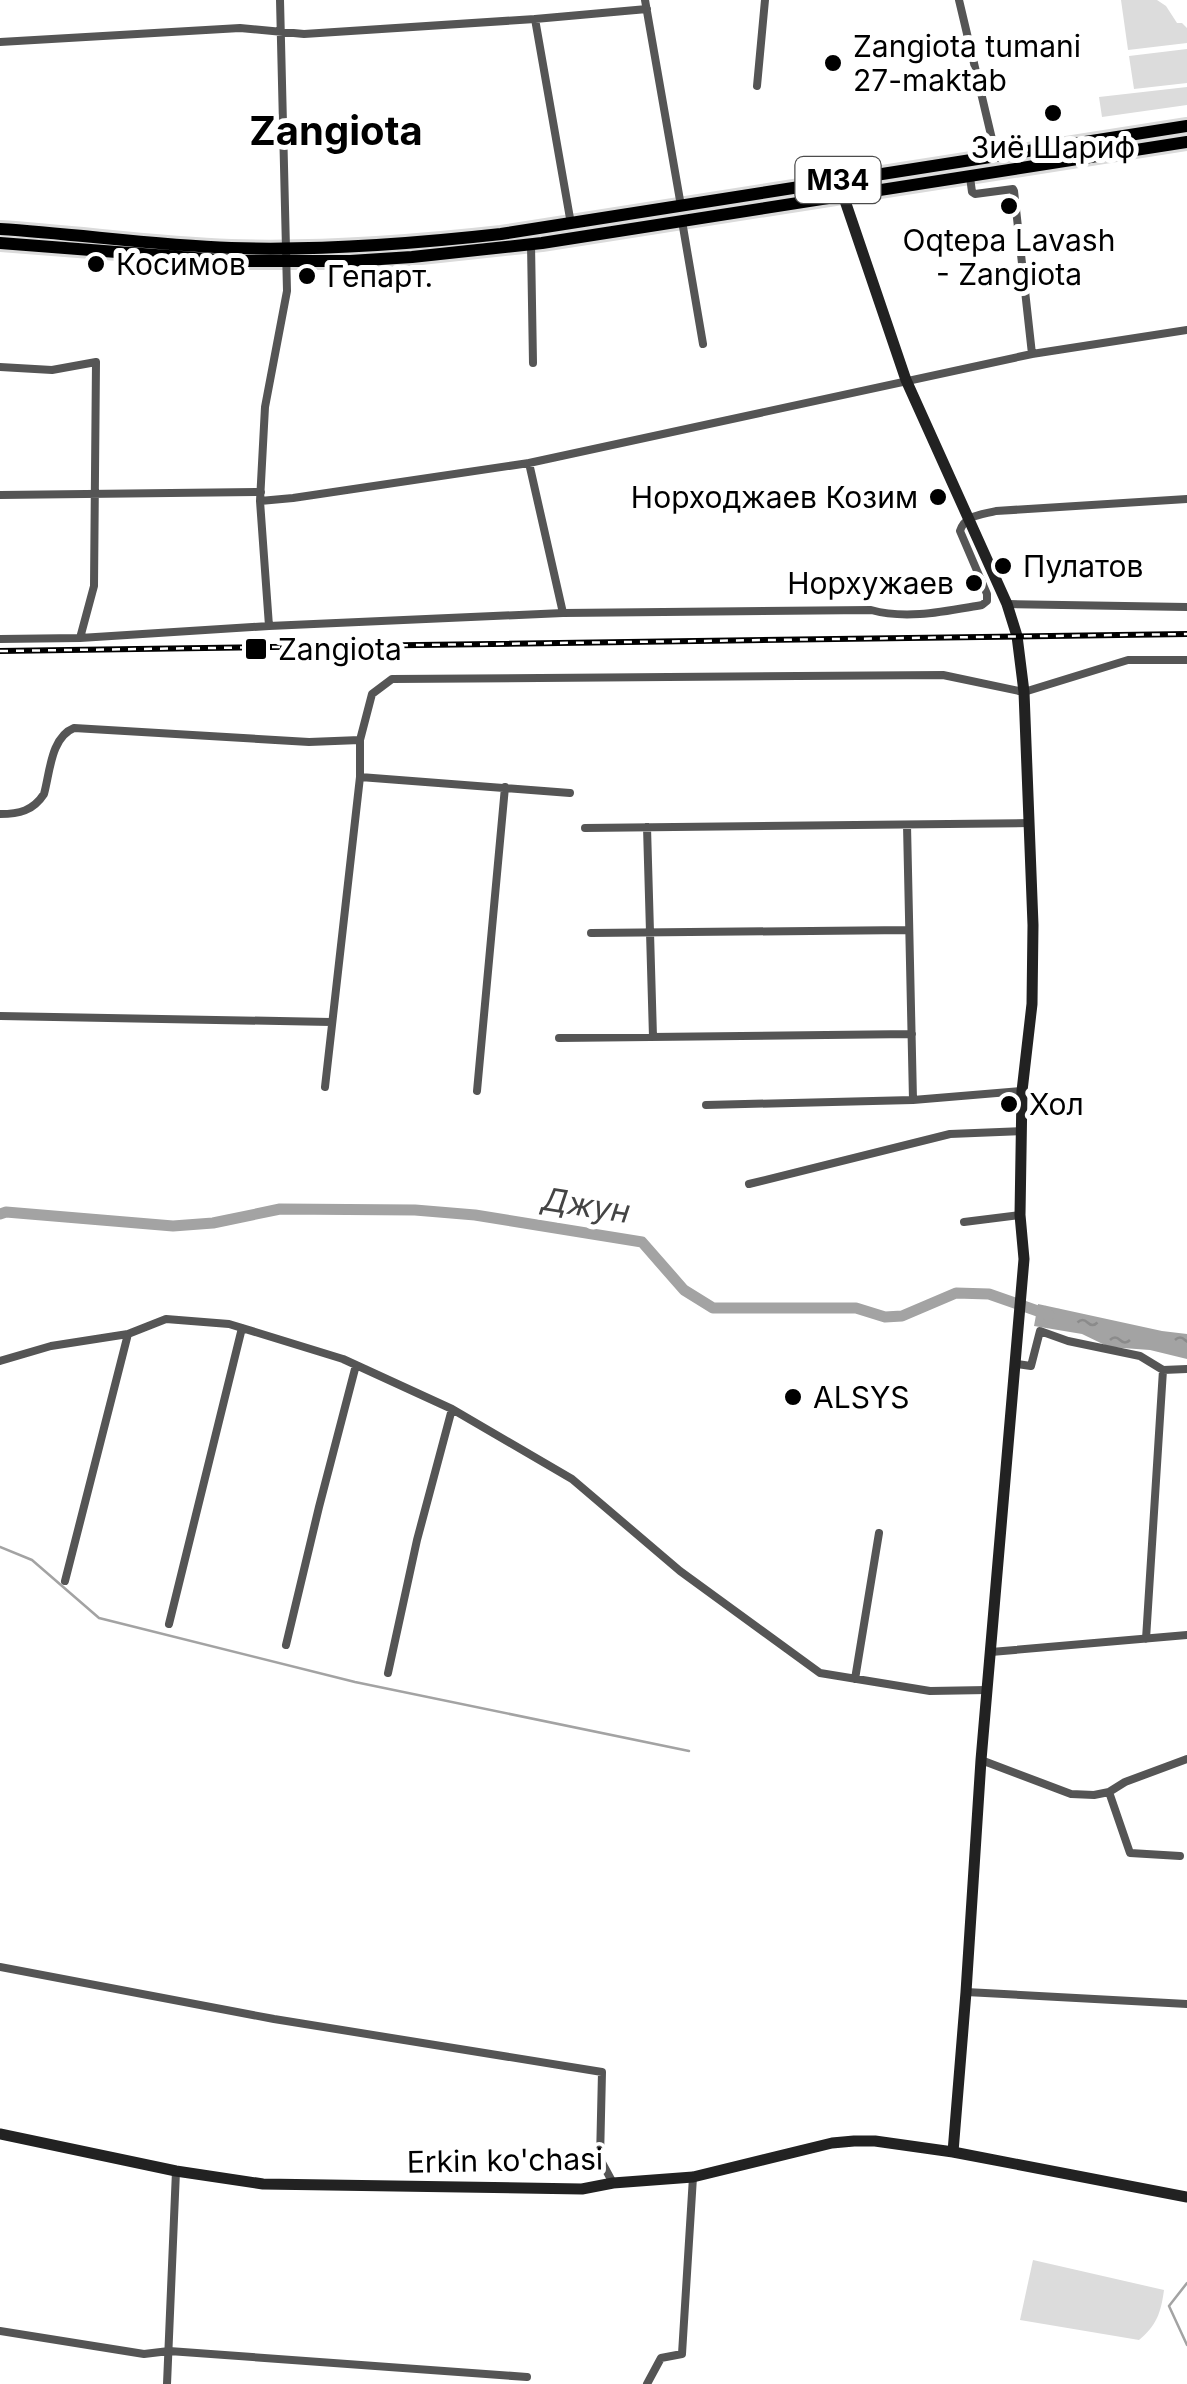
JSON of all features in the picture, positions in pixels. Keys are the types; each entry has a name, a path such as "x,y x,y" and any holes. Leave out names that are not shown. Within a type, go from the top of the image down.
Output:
{"main road":[{"name":"M34","path":"0,243 233,261 399,245 571,224 1187,126"},
{"name":"M34","path":"0,229 380,260 682,222 1187,142"},
{"path":"839,180 906,380 1006,604 1017,636 1024,692 1034,925 1032,1004 1022,1090 1020,1214 1024,1259 981,1760 953,2152"},
{"name":"Erkin ko'chasi","path":"0,2134 176,2171 263,2184 582,2190 613,2183 694,2177 832,2144 875,2141 1187,2197"}],"street":[{"path":"268,626 260,497 265,407 287,290 280,0"},
{"path":"757,86 766,0"},
{"path":"959,0 996,157"},
{"path":"0,42 240,28 304,34 535,19 646,4 681,206"},
{"path":"535,19 571,224"},
{"path":"970,176 974,194 1012,188 1014,191 1032,354"},
{"path":"682,222 703,344"},
{"path":"531,244 533,363"},
{"path":"0,495 293,498 529,464 1032,354 1187,330"},
{"path":"0,366 52,370 96,362 94,586 80,638"},
{"path":"529,464 563,613"},
{"path":"0,639 563,613 871,610 887,615 916,615 982,605 986,601 987,594 960,531 968,518 996,511 1187,499"},
{"path":"1006,604 1187,607"},
{"path":"325,1087 360,777 360,740 372,694 392,679 943,675 1024,692 1128,660 1187,660"},
{"path":"0,814 18,814 39,801 57,742 74,728 309,742 360,740"},
{"path":"360,777 570,792"},
{"path":"476,1090 505,787"},
{"path":"585,828 1030,823"},
{"path":"907,826 913,1100"},
{"path":"646,827 653,1037"},
{"path":"591,933 909,930"},
{"path":"0,1016 330,1022"},
{"path":"559,1038 912,1034"},
{"path":"706,1105 913,1100 1022,1090"},
{"path":"748,1184 950,1134 1022,1131"},
{"path":"964,1222 1020,1214"},
{"path":"0,1361 51,1346 128,1334 166,1319 229,1324 356,1364 452,1409 572,1479 680,1571 820,1673 930,1691 987,1690"},
{"path":"169,1624 242,1328"},
{"path":"1016,1364 1031,1366 1040,1331 1140,1356 1162,1370 1187,1370"},
{"path":"65,1581 128,1334"},
{"path":"286,1645 356,1364"},
{"path":"1146,1639 1162,1370"},
{"path":"388,1673 452,1409"},
{"path":"854,1679 880,1533"},
{"path":"990,1652 1187,1635"},
{"path":"981,1760 1071,1794 1094,1795 1187,1759"},
{"path":"1109,1792 1130,1854 1180,1856"},
{"path":"0,1967 274,2020 602,2072 600,2159 613,2183"},
{"path":"966,1992 1187,2004"},
{"path":"167,2384 176,2171"},
{"path":"646,2384 661,2358 682,2354 694,2177"},
{"path":"0,2332 144,2354 169,2351 528,2377"}],"shaded area":[{"path":"1121,0 1157,0 1177,23 1187,28 1187,43 1128,50"},
{"path":"1187,49 1187,83 1134,89 1129,56"},
{"path":"1187,87 1187,105 1102,117 1099,97"},
{"path":"1033,2260 1164,2290 1157,2318 1139,2340 1020,2320"}],"water":[{"path":"1038,1304 1187,1334 1187,1359 1150,1350 1109,1347 1082,1334 1034,1326"}],"waterway":[{"name":"Джун","path":"0,1214 173,1226 213,1223 280,1209 415,1210 475,1215 642,1242 684,1290 713,1308 856,1308 885,1317 902,1316 956,1293 989,1294 1049,1315"},
{"path":"0,1547 32,1560 99,1618 355,1682 689,1751"},
{"path":"1187,2283 1169,2306 1187,2345"}],"railway":[{"path":"0,651 1187,634"}],"place":[{"name":"Zangiota tumani 27-maktab","path":"833,63"},
{"name":"Зиё Шариф","path":"1053,113"},
{"name":"Oqtepa Lavash - Zangiota","path":"1009,206"},
{"name":"Косимов","path":"96,264"},
{"name":"Гепарт.","path":"307,276"},
{"name":"Норходжаев Козим","path":"938,497"},
{"name":"Пулатов","path":"1003,566"},
{"name":"Норхужаев","path":"974,583"},
{"name":"Zangiota","path":"256,649"},
{"name":"Хол","path":"1009,1104"},
{"name":"ALSYS","path":"793,1397"}],"district":[{"name":"Zangiota","path":"336,130"}]}
